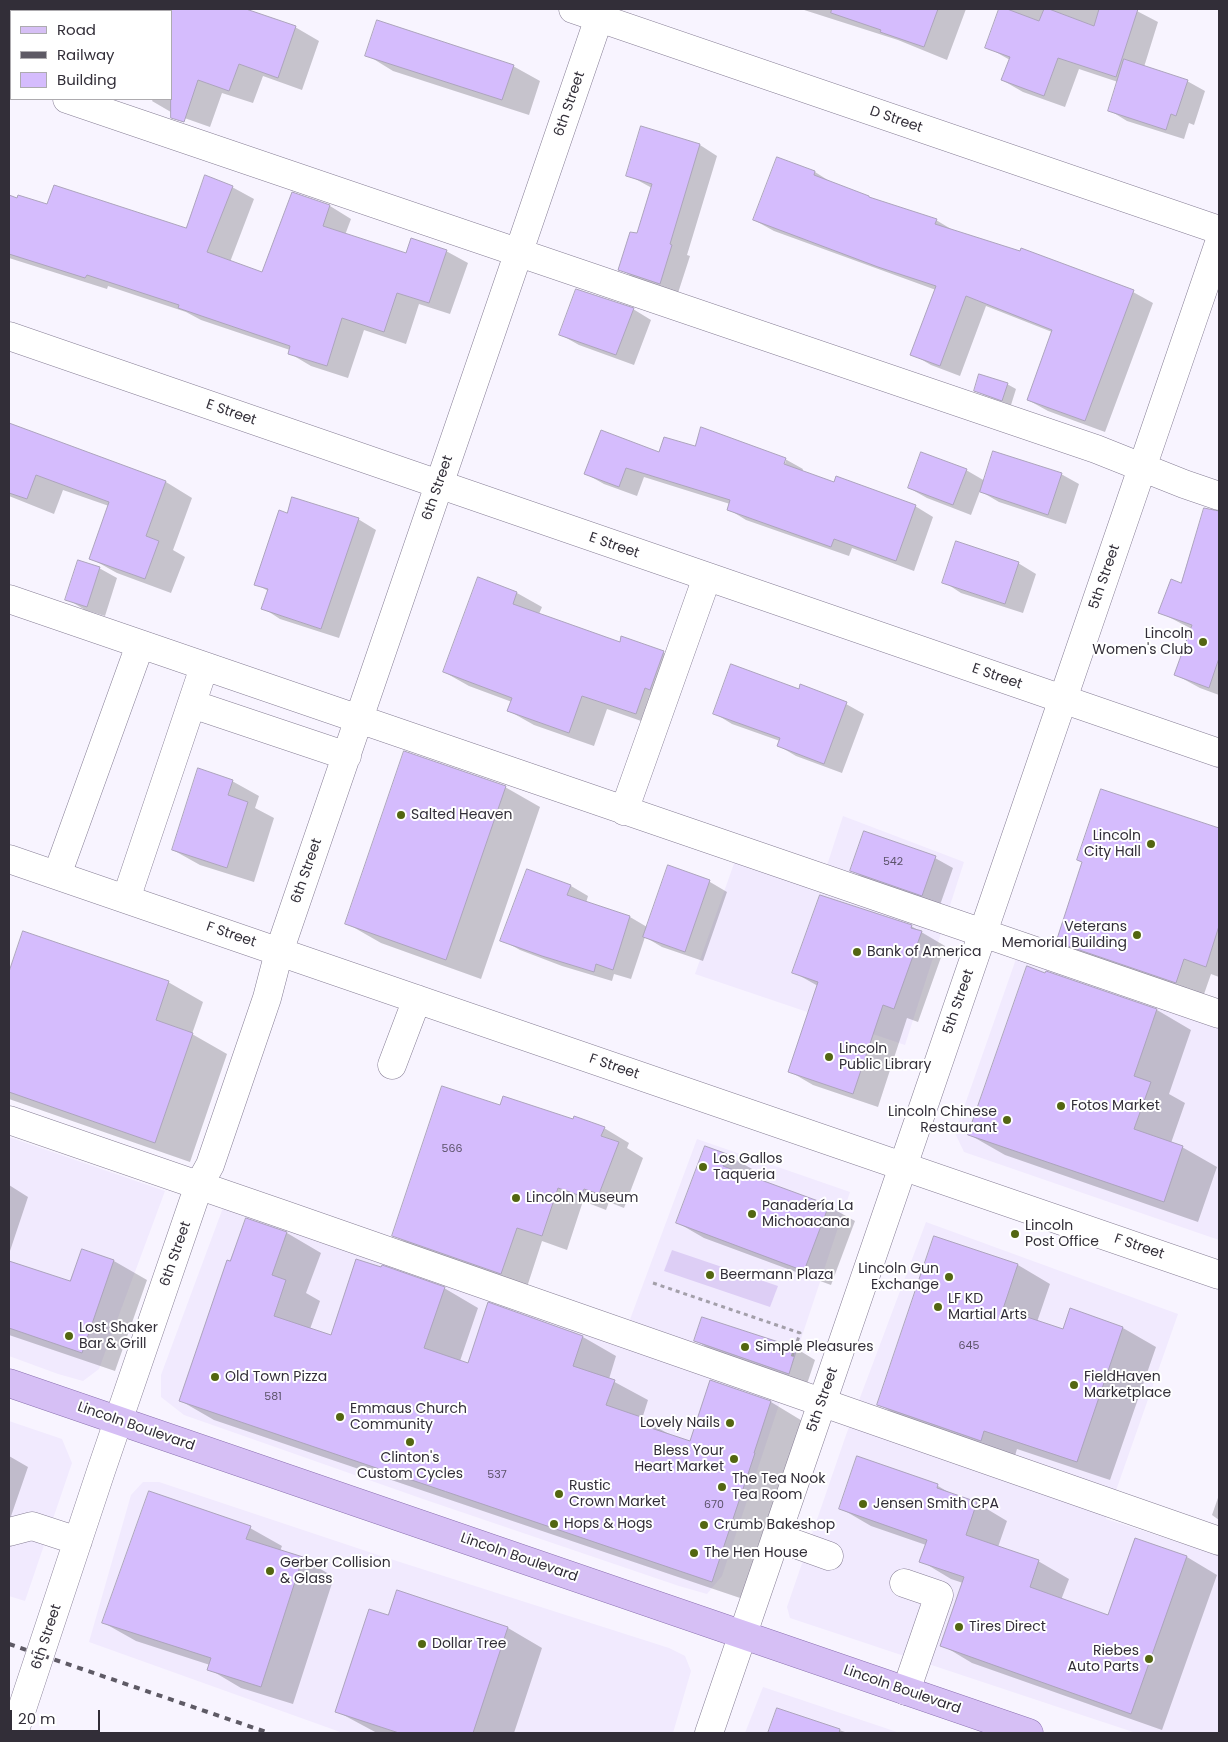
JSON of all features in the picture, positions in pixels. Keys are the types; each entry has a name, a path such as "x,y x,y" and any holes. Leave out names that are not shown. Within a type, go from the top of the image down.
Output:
{"main road":[{"name":"Lincoln Boulevard","path":"9,1383 1029,1733"}],"street":[{"name":"D Street","path":"573,9 601,13 1219,230"},
{"name":"6th Street","path":"14,1733 200,1185 213,1156 267,998 279,952 601,13"},
{"path":"70,100 1096,449 1219,496"},
{"name":"5th Street","path":"709,1733 1219,243"},
{"name":"E Street","path":"9,336 439,486 1219,753"},
{"path":"624,811 707,577"},
{"path":"9,599 1219,1014"},
{"path":"57,876 140,645"},
{"path":"126,899 204,667"},
{"path":"192,704 347,756"},
{"name":"F Street","path":"9,859 1219,1275"},
{"path":"392,1065 417,999"},
{"path":"9,1120 1219,1541"},
{"path":"9,1532 32,1526 78,1542"},
{"path":"776,1537 829,1556"},
{"path":"904,1583 939,1596 906,1691"}],"path":[{"path":"652,1282 800,1333 782,1388"}],"shaded area":[{"path":"843,816 964,862 905,1045 695,974 737,855 821,884"},
{"path":"1016,959 1219,1027 1219,1240 964,1152 955,1133"},
{"path":"9,1137 165,1191 99,1369 83,1381 9,1356"},
{"path":"697,1139 850,1192 722,1576 707,1594 423,1499 184,1415 161,1397 161,1375 224,1205 622,1341"},
{"path":"926,1222 1178,1314 1106,1519 1219,1555 1219,1733 1136,1733 790,1618 787,1607 846,1435"},
{"path":"672,1250 778,1286 770,1307 664,1271"},
{"path":"9,1421 62,1439 72,1463 25,1601 9,1596"},
{"path":"143,1482 159,1482 378,1555 669,1648 685,1656 691,1671 673,1733 343,1733 89,1642 131,1495"},
{"path":"763,1687 900,1733 745,1733"}],"building":[{"path":"246,9 296,26 278,78 239,64 229,91 198,80 184,122 171,118 171,10"},
{"path":"832,9 938,9 924,47 831,13"},
{"path":"999,9 1007,9 1039,21 1044,9 1049,9 1094,26 1099,9 1138,9 1116,77 1058,58 1044,96 1001,80 1010,57 985,48"},
{"path":"377,20 514,65 502,100 365,56"},
{"path":"1124,59 1188,80 1176,116 1171,114 1166,130 1108,111"},
{"path":"641,126 700,144 660,284 618,270 630,232 637,233 652,184 626,176"},
{"path":"777,157 815,171 814,175 869,197 937,219 935,224 1020,251 1021,248 1134,290 1085,421 1027,400 1052,330 966,296 940,366 910,355 936,286 878,267 753,220"},
{"path":"205,175 233,186 207,252 262,272 292,192 330,205 323,226 406,253 411,238 447,250 429,303 397,293 384,332 342,318 327,366 288,354 290,346 178,308 179,305 87,275 85,278 9,254 9,195 17,198 18,195 47,204 54,185 186,228"},
{"path":"576,289 634,308 616,355 559,335"},
{"path":"979,374 1008,383 1002,401 974,391"},
{"path":"9,423 166,481 146,536 159,541 145,579 89,559 109,502 36,475 27,499 9,493"},
{"path":"701,427 786,458 784,464 834,482 836,476 916,505 896,561 834,539 831,547 727,510 730,500 626,468 619,487 584,474 601,430 659,452 664,437 695,446"},
{"path":"993,451 1062,473 1048,515 980,492"},
{"path":"921,452 967,469 953,505 908,488"},
{"path":"292,497 359,518 321,629 261,609 268,589 254,585 279,510 287,513"},
{"name":"Lincoln Women's Club","path":"1204,508 1219,511 1219,658 1209,688 1174,675 1192,625 1158,613 1171,579 1181,583"},
{"path":"956,541 1019,562 1005,604 942,583"},
{"path":"78,560 100,567 87,607 65,600"},
{"path":"478,577 517,592 513,604 620,642 621,636 664,651 650,690 645,688 636,714 582,696 569,733 507,711 512,698 443,672"},
{"path":"731,664 799,689 800,684 847,702 824,764 777,746 780,738 713,714"},
{"path":"404,751 506,786 446,960 345,924"},
{"path":"198,768 233,780 228,795 248,802 227,868 172,850"},
{"path":"1101,789 1219,828 1219,926 1206,967 1184,959 1176,983 1056,942 1082,862 1077,860"},
{"path":"864,831 936,856 922,896 850,871"},
{"path":"668,865 710,880 685,952 643,937"},
{"path":"527,869 571,885 567,895 630,916 613,970 596,964 594,972 500,941"},
{"path":"820,895 912,925 911,928 922,931 894,1009 883,1005 853,1094 788,1072 818,982 792,973"},
{"path":"23,931 169,981 156,1020 193,1033 155,1143 9,1092 9,972"},
{"name":"Fotos Market","path":"1027,966 1157,1009 1134,1076 1151,1082 1134,1129 1183,1146 1164,1202 968,1135"},
{"path":"442,1086 500,1105 503,1096 573,1119 574,1116 605,1127 601,1136 619,1142 599,1194 584,1189 581,1196 558,1188 542,1236 517,1228 501,1274 392,1236"},
{"name":"Panadería La Michoacana","path":"705,1146 727,1154 723,1166 829,1205 804,1271 676,1223"},
{"path":"246,1218 287,1232 272,1275 286,1280 274,1316 331,1335 356,1259 381,1267 382,1265 445,1287 424,1348 468,1363 488,1302 583,1336 573,1366 615,1380 606,1405 644,1418 642,1425 690,1441 710,1380 771,1401 712,1582 179,1401 227,1260 230,1261"},
{"path":"934,1236 1018,1264 1003,1309 1063,1329 1070,1308 1123,1327 1077,1462 984,1431 981,1441 877,1405"},
{"path":"82,1249 114,1260 82,1353 9,1328 9,1261 70,1281"},
{"name":"Simple Pleasures","path":"702,1317 797,1348 789,1374 694,1341"},
{"path":"857,1456 938,1484 937,1488 977,1502 966,1535 1039,1560 1030,1587 1108,1615 1135,1538 1187,1556 1131,1714 940,1646 964,1577 919,1562 927,1540 839,1509"},
{"path":"149,1491 251,1526 246,1539 303,1557 261,1687 207,1670 211,1658 102,1623"},
{"path":"397,1590 508,1627 473,1733 399,1733 335,1712 369,1609 388,1615"},
{"path":"777,1708 840,1729 839,1733 768,1733"}],"railway":[{"path":"9,1644 269,1733"}],"place":[{"name":"Lincoln Women's Club","path":"1203,642"},
{"name":"Salted Heaven","path":"401,815"},
{"name":"Lincoln City Hall","path":"1151,844"},
{"name":"Veterans Memorial Building","path":"1137,935"},
{"name":"Bank of America","path":"857,952"},
{"name":"Lincoln Public Library","path":"829,1057"},
{"name":"Fotos Market","path":"1061,1106"},
{"name":"Lincoln Chinese Restaurant","path":"1007,1120"},
{"name":"Los Gallos Taqueria","path":"703,1167"},
{"name":"Lincoln Museum","path":"516,1198"},
{"name":"Panadería La Michoacana","path":"752,1214"},
{"name":"Lincoln Post Office","path":"1015,1234"},
{"name":"Beermann Plaza","path":"710,1275"},
{"name":"Lincoln Gun Exchange","path":"949,1277"},
{"name":"LF KD Martial Arts","path":"938,1307"},
{"name":"Lost Shaker Bar & Grill","path":"69,1336"},
{"name":"Simple Pleasures","path":"745,1347"},
{"name":"Old Town Pizza","path":"215,1377"},
{"name":"FieldHaven Marketplace","path":"1074,1385"},
{"name":"Emmaus Church Community","path":"340,1417"},
{"name":"Lovely Nails","path":"730,1423"},
{"name":"Clinton's Custom Cycles","path":"410,1442"},
{"name":"Bless Your Heart Market","path":"734,1459"},
{"name":"The Tea Nook Tea Room","path":"722,1487"},
{"name":"Rustic Crown Market","path":"559,1494"},
{"name":"Jensen Smith CPA","path":"863,1504"},
{"name":"Hops & Hogs","path":"554,1524"},
{"name":"Crumb Bakeshop","path":"704,1525"},
{"name":"The Hen House","path":"694,1553"},
{"name":"Gerber Collision & Glass","path":"270,1571"},
{"name":"Tires Direct","path":"959,1627"},
{"name":"Dollar Tree","path":"422,1644"},
{"name":"Riebes Auto Parts","path":"1149,1659"}]}
